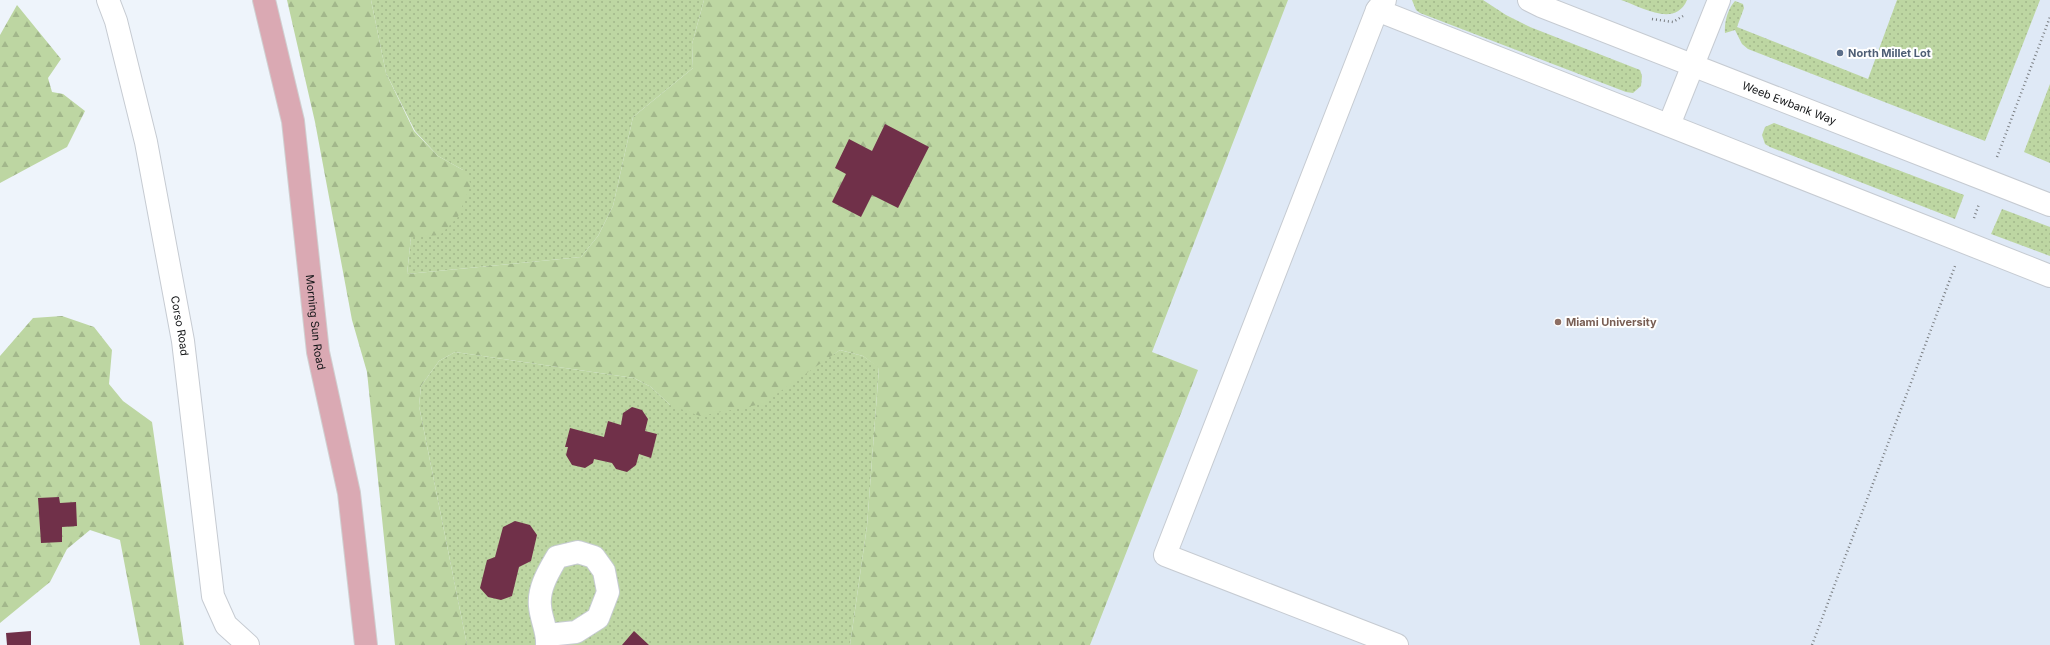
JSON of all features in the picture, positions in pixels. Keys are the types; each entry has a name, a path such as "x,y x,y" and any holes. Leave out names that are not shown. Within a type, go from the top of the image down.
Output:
{"main road":[{"name":"Morning Sun Road","path":"264,0 293,121 318,352 349,493 366,645"}],"street":[{"name":"Corso Road","path":"108,0 116,21 146,142 183,341 213,596 226,625 248,645"},
{"name":"Weeb Ewbank Way","path":"1529,0 2050,205"},
{"path":"1669,125 1719,0"},
{"path":"1398,645 1165,554 1381,5 1669,125 2050,276"}],"path":[{"path":"1646,17 1664,22 1673,22 1685,13"},
{"path":"1812,645 2050,17"}],"shaded area":[{"name":"Miami University","path":"1199,0 2050,0 2050,645 931,645"}],"green space":[{"path":"287,0 371,0 386,73 414,131 438,156 463,170 471,184 458,217 440,235 411,237 407,274 581,257 598,236 613,206 633,117 693,68 692,44 704,0 1288,0 1152,352 1198,370 1090,645 850,645 867,526 879,368 863,356 840,350 762,404 700,416 670,405 651,387 634,378 455,352 439,361 421,386 419,406 467,645 395,645 367,372 352,320 315,122"},
{"path":"371,0 704,0 692,44 693,68 633,117 613,206 598,236 581,257 407,274 411,237 463,170 438,156 415,131 386,73"},
{"path":"1412,0 1483,0 1506,15 1530,27 1640,70 1642,76 1641,86 1633,93 1626,92 1420,13 1416,10"},
{"path":"1621,0 1687,0 1682,8 1675,13 1666,14 1657,13"},
{"path":"1897,0 2040,0 1985,141 1748,49 1742,44 1735,30 1725,33 1727,16 1735,1 1743,4 1744,8 1737,27 1868,79"},
{"path":"17,5 61,59 48,78 52,92 63,94 85,111 67,147 0,183 0,35"},
{"path":"2050,84 2050,163 2024,152"},
{"path":"1774,123 1964,195 1955,219 1770,147 1765,144 1762,135 1765,127"},
{"path":"2002,209 2050,227 2050,256 1991,234"},
{"path":"62,316 94,327 112,350 109,384 123,401 152,422 184,645 140,645 120,540 90,530 67,549 50,582 0,623 0,356 33,318"},
{"path":"840,350 863,356 879,367 867,526 850,645 467,645 419,406 421,386 439,361 455,352 634,378 651,387 670,405 810,369"}],"building":[{"path":"885,124 929,147 898,208 872,195 861,217 832,202 846,174 835,168 849,139 872,151"},
{"path":"632,407 642,410 648,419 645,431 657,434 651,458 639,454 636,465 627,472 616,469 612,463 594,459 593,463 585,468 572,465 566,455 568,447 565,447 570,428 604,437 608,421 621,425 623,413"},
{"path":"59,497 60,503 76,502 77,526 62,527 62,542 41,543 38,498"},
{"path":"515,521 530,525 537,535 531,561 519,567 512,596 501,600 488,597 480,588 487,560 495,557 503,527"},
{"path":"31,631 31,645 7,645 6,633"},
{"path":"634,631 649,645 622,645"}],"place":[{"name":"North Millet Lot","path":"1840,53"},
{"name":"Miami University","path":"1558,322"}]}
